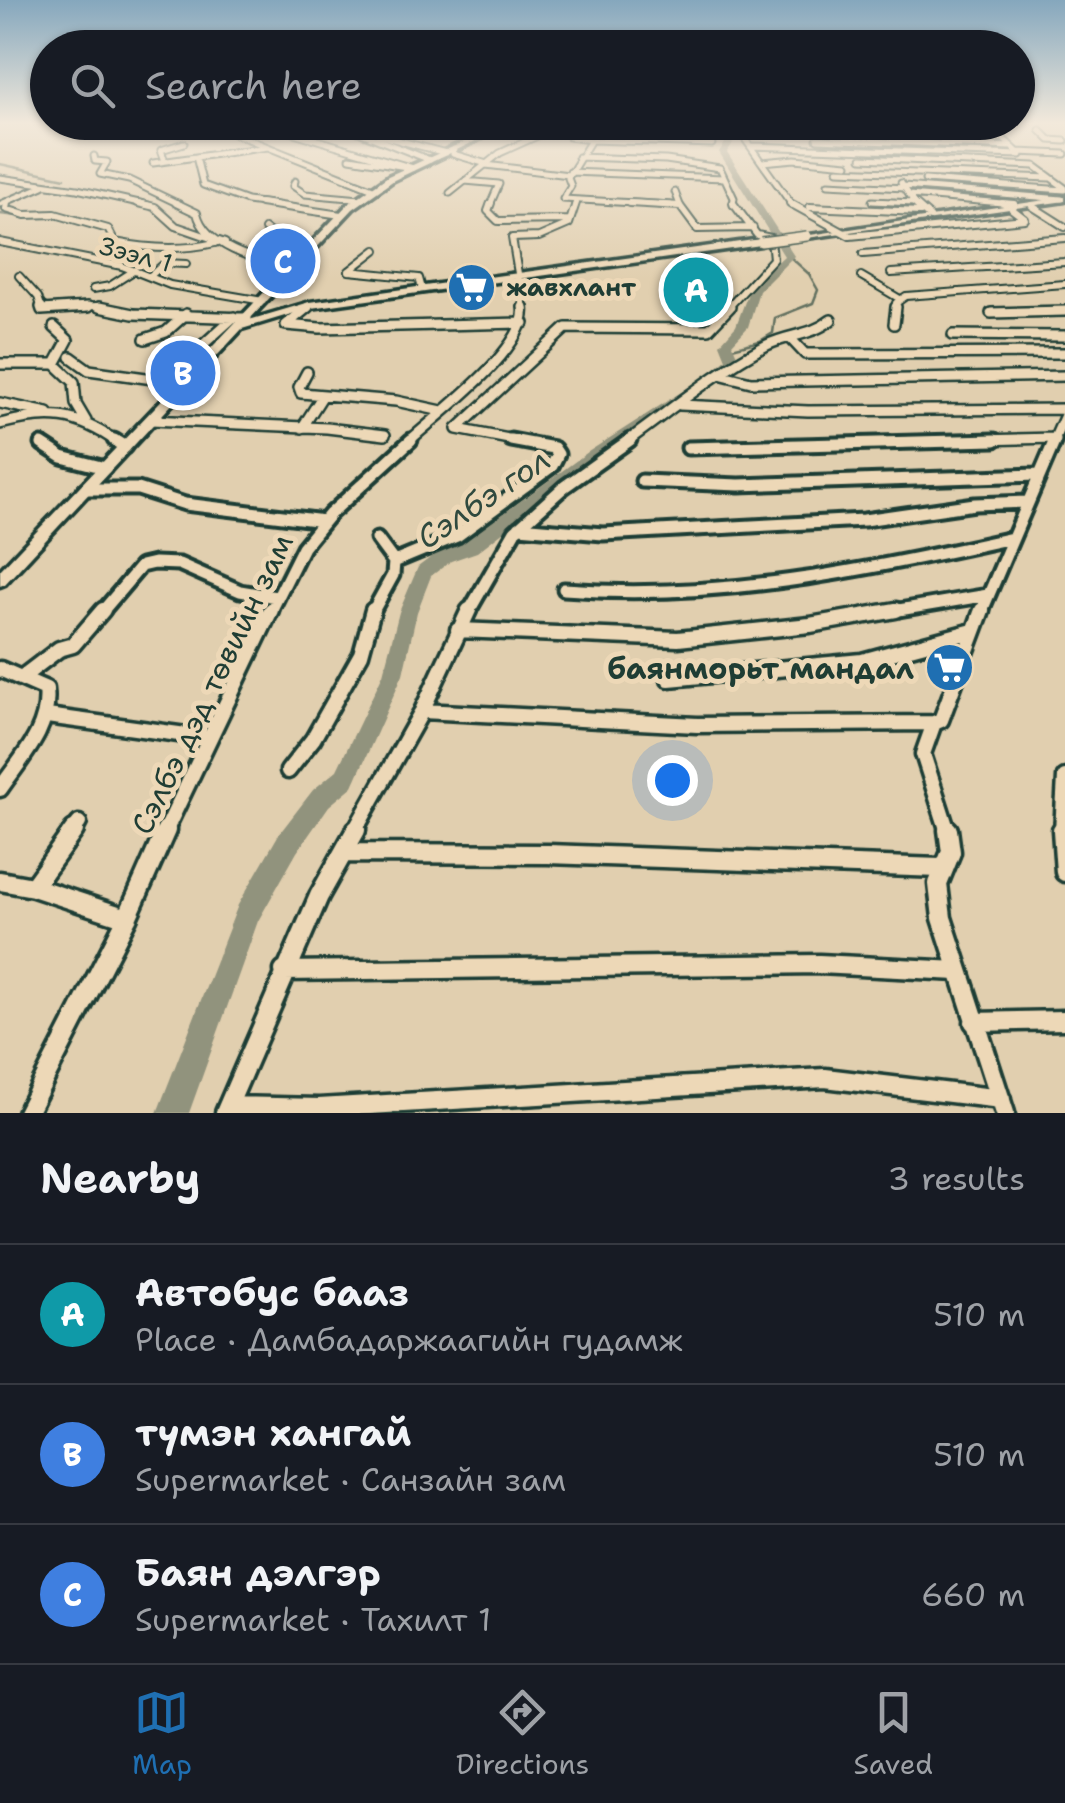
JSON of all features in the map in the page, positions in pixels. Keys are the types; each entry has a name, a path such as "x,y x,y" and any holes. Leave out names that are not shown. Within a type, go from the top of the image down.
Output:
{"main road":[{"path":"0,580 342,215 373,189 397,176"},
{"path":"240,321 310,305 1032,206 1064,194"},
{"path":"272,291 281,302 310,305"}],"street":[{"path":"24,182 38,176"},
{"path":"109,176 129,180 198,213 199,222 238,255 259,264 294,267 294,252 266,229"},
{"path":"201,176 203,185 247,201 342,215"},
{"path":"340,176 373,189"},
{"path":"450,193 472,176"},
{"path":"570,176 571,186 562,200 680,206"},
{"path":"394,562 457,536 549,469 558,458 554,448 458,431 464,421 566,328 708,329 773,260 771,238 758,235 733,206 734,198 724,178 661,176"},
{"path":"772,176 792,206 854,236 1024,219 1013,207 888,176"},
{"path":"873,176 1064,194"},
{"path":"895,176 1050,178"},
{"path":"828,184 922,176"},
{"path":"1047,176 1064,194"},
{"path":"0,178 154,206"},
{"path":"899,178 920,212"},
{"path":"295,181 294,186 305,194 361,198"},
{"path":"466,181 499,184 488,212 498,221 570,220"},
{"path":"3,206 42,186"},
{"path":"674,192 697,230 752,228"},
{"path":"142,195 168,222 221,243"},
{"path":"310,305 286,326 524,323 512,238 539,236 570,220 577,200"},
{"path":"872,201 914,203"},
{"path":"3,206 14,213 71,218 108,229 115,242 143,248 188,249 221,243"},
{"path":"1032,206 1065,227"},
{"path":"810,208 920,212 930,217"},
{"path":"862,254 1065,238"},
{"name":"Зээл 1","path":"0,242 135,270 170,285 262,301"},
{"path":"376,250 350,272 419,278 422,289"},
{"path":"891,273 1065,262"},
{"path":"150,276 165,263 186,264"},
{"path":"93,289 110,286 135,270"},
{"path":"19,276 38,297 42,310 54,304 96,306 133,314 186,314 240,321"},
{"path":"861,276 900,299 1065,284"},
{"path":"894,324 900,299"},
{"path":"991,312 1065,311"},
{"path":"145,339 166,332 186,314"},
{"path":"831,320 816,332 771,342 564,488 519,526 458,630 422,711 319,896 226,1109 319,1108 825,1078 1003,1106 935,887 940,868 951,852 946,818 923,754 934,724"},
{"path":"62,359 89,370 154,379 240,321"},
{"name":"Сэлбэ дэд төвийн зам","path":"27,1113 127,918 208,738 298,554 324,520 506,352 524,323"},
{"path":"54,326 68,340 62,359 74,382 76,404 86,421"},
{"path":"953,335 1065,336"},
{"path":"790,338 805,354 1065,353"},
{"path":"0,364 62,359 86,352"},
{"path":"308,372 300,390 396,401 442,411"},
{"path":"723,375 751,382 1065,376"},
{"path":"302,428 323,395"},
{"path":"0,403 86,421 125,447"},
{"path":"422,711 697,725 934,724 941,720 973,631 1065,412 808,412 680,405"},
{"path":"0,424 40,417 86,421"},
{"path":"151,420 385,435"},
{"path":"688,448 1055,438"},
{"path":"42,444 62,457 105,468"},
{"path":"642,481 740,485 1038,475"},
{"path":"86,489 138,490 185,504 324,520"},
{"path":"519,526 603,534 864,520 975,504 1027,502"},
{"path":"564,590 657,593 769,582 958,551 1012,538"},
{"path":"288,771 313,739 361,654 372,613 394,575 394,562 377,539"},
{"path":"21,678 59,650 73,646 142,566 157,561 197,568 238,590 276,597"},
{"path":"458,630 678,639 810,625 988,595"},
{"path":"669,679 844,663 937,646 973,631"},
{"path":"0,669 46,689 50,702 47,716 0,789"},
{"path":"47,716 208,738"},
{"path":"1065,777 1061,810 1065,872"},
{"path":"33,888 79,823"},
{"path":"344,853 548,854 940,868"},
{"path":"0,881 127,918"},
{"path":"284,971 819,964 958,971"},
{"path":"974,1022 1065,1020"}],"building":[{"path":"683,274 719,281 717,293 706,308 669,301"}],"waterway":[{"path":"55,176 65,178"},
{"name":"Сэлбэ гол","path":"715,374 733,360 726,344 742,327 754,290 789,256 739,176"},
{"path":"0,214 18,216"},
{"path":"728,349 760,341 773,333 775,318 813,303 818,290 809,274 789,256"},
{"name":"Сэлбэ гол","path":"173,1113 247,914 288,843 321,798 345,778 393,674 408,612 424,572 445,556 471,547 593,455 689,391"}],"place":[{"name":"Баян дэлгэр","path":"283,261"},
{"name":"жавхлант","path":"471,287"},
{"name":"Автобус бааз","path":"696,290"},
{"name":"түмэн хангай","path":"183,373"},
{"name":"баянморьт мандал","path":"949,668"}]}
